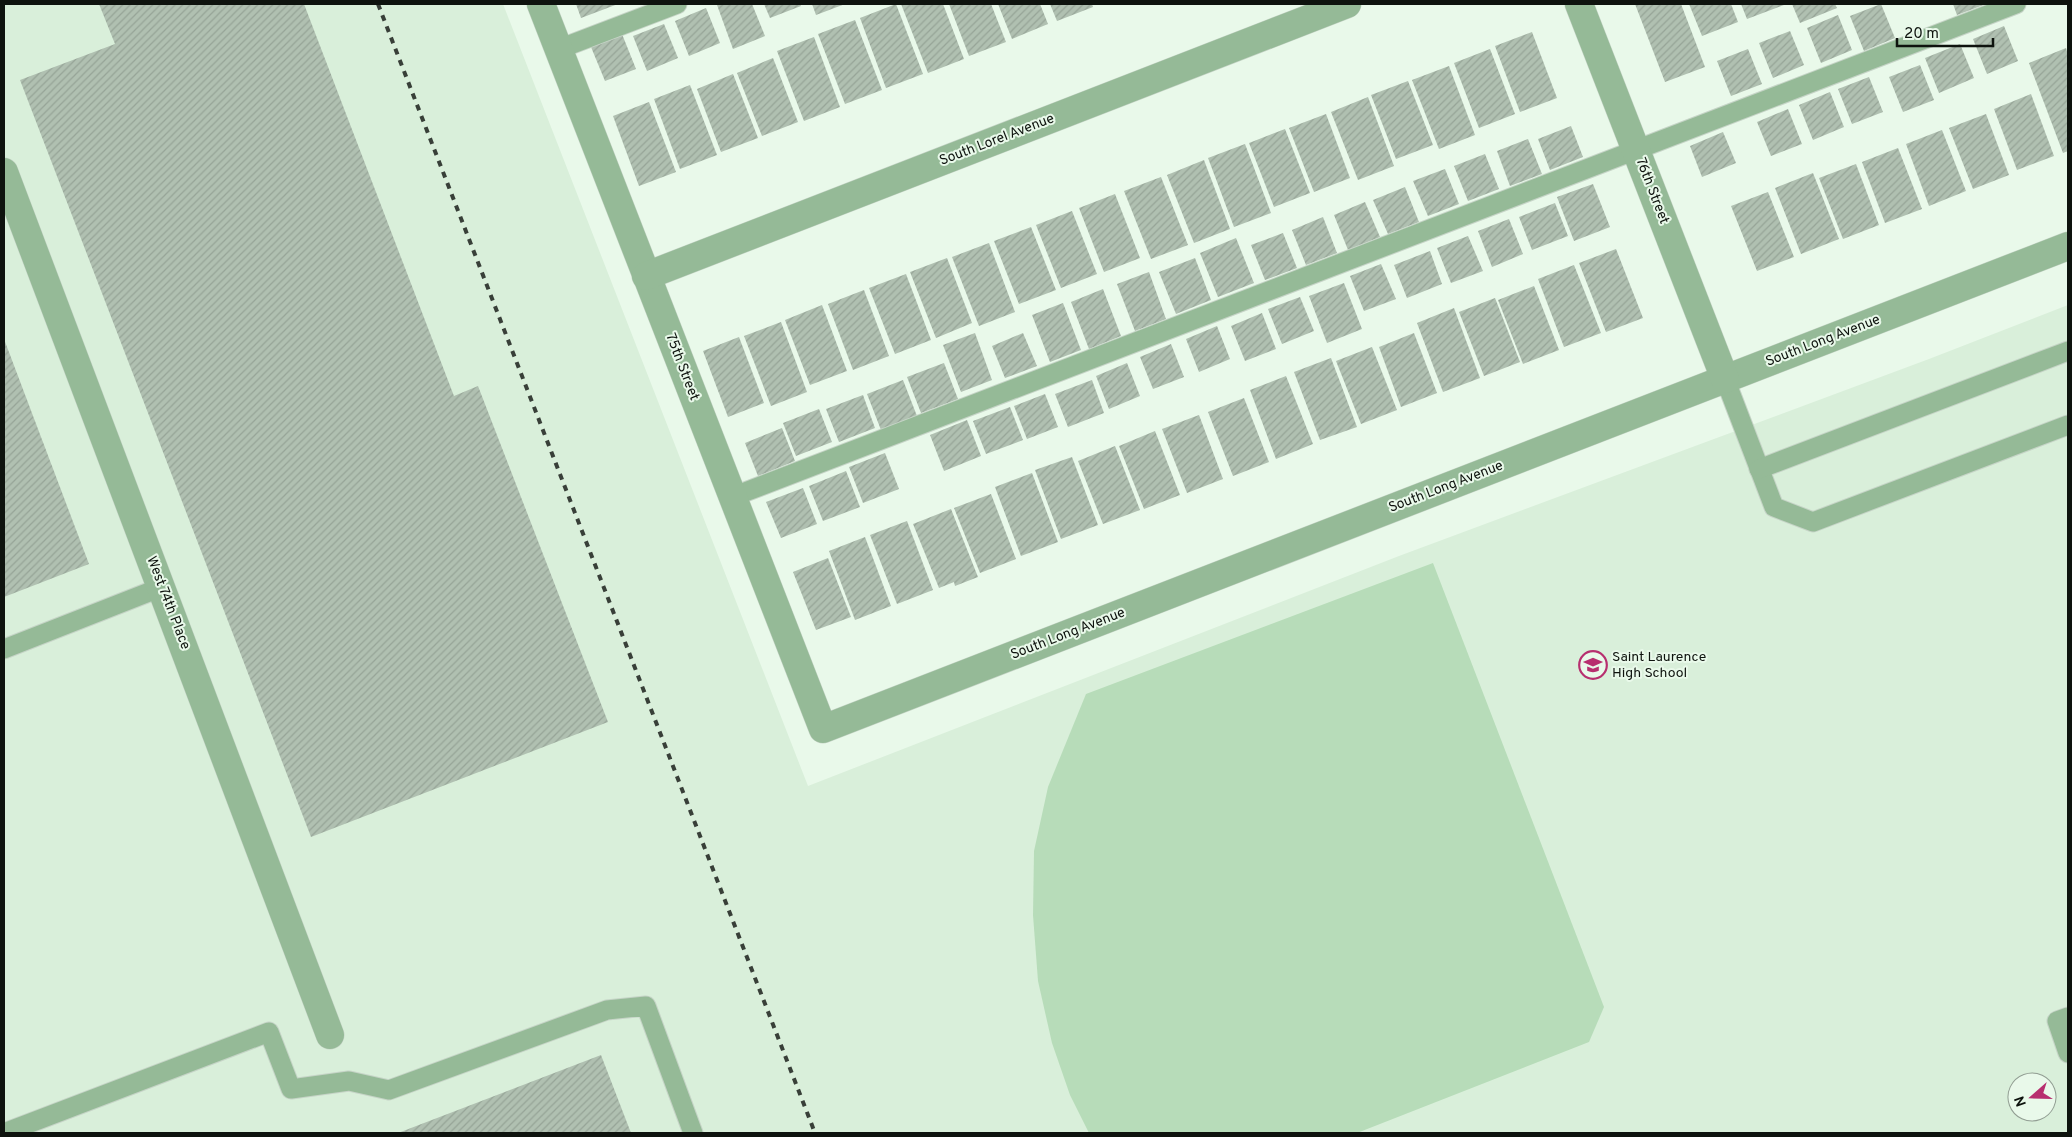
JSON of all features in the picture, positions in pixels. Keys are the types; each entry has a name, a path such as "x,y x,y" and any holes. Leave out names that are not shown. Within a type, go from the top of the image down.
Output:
{"street":[{"name":"75th Street","path":"541,4 823,729"},
{"name":"South Lorel Avenue","path":"646,276 1347,4"},
{"name":"76th Street","path":"1579,4 1725,379"},
{"name":"West 74th Place","path":"4,172 330,1035"},
{"name":"South Long Avenue","path":"823,729 2068,246"}],"lane":[{"path":"559,50 677,4"},
{"path":"732,497 2016,4"},
{"path":"1759,469 2068,351"},
{"path":"1725,379 1774,507 1813,522 2068,425"},
{"path":"4,649 162,587"},
{"path":"4,1133 268,1032 291,1089 349,1081 388,1090 607,1010 646,1006 693,1133"},
{"path":"2068,1017 2057,1022 2068,1053"}],"shaded area":[{"path":"4,4 503,4 808,786 1399,556 1929,359 2068,305 2068,1133 4,1133"}],"green space":[{"path":"1433,563 1604,1007 1589,1042 1357,1133 1089,1133 1070,1095 1052,1043 1038,981 1033,915 1034,851 1048,787 1086,694"}],"building":[{"path":"99,4 304,4 454,396 478,386 608,722 311,837 20,80 115,44"},
{"path":"576,4 618,4 581,18"},
{"path":"752,4 765,36 733,49 717,5"},
{"path":"764,4 800,4 801,6 770,18"},
{"path":"812,4 845,4 816,15"},
{"path":"896,4 923,74 886,88 860,18"},
{"path":"901,4 943,4 964,59 928,73"},
{"path":"949,4 991,4 1006,42 969,56"},
{"path":"998,4 1040,4 1048,24 1012,39"},
{"path":"1050,4 1092,4 1093,7 1057,21"},
{"path":"1635,4 1681,4 1705,67 1665,82"},
{"path":"1689,4 1731,4 1738,22 1702,36"},
{"path":"1741,4 1783,4 1784,5 1747,19"},
{"path":"1792,4 1835,4 1837,8 1800,23"},
{"path":"1881,4 1895,38 1864,51 1850,16"},
{"path":"1953,4 1986,4 1957,15"},
{"path":"706,8 720,43 689,56 675,21"},
{"path":"1838,15 1852,50 1821,63 1807,28"},
{"path":"855,20 882,90 845,104 818,34"},
{"path":"664,24 678,58 647,71 633,36"},
{"path":"2004,26 2018,61 1987,74 1973,39"},
{"path":"1790,31 1804,65 1773,78 1759,43"},
{"path":"1532,32 1557,98 1520,112 1495,46"},
{"path":"622,34 636,69 605,81 591,47"},
{"path":"814,37 840,107 804,121 777,51"},
{"path":"1960,44 1974,78 1939,93 1925,58"},
{"path":"2066,48 2068,55 2068,151 2063,153 2029,63"},
{"path":"1490,49 1515,114 1479,128 1454,63"},
{"path":"1748,49 1762,84 1731,96 1717,61"},
{"path":"773,58 798,122 762,136 737,73"},
{"path":"1920,65 1934,100 1903,112 1889,77"},
{"path":"1449,66 1475,135 1439,149 1412,80"},
{"path":"733,74 758,138 721,152 697,89"},
{"path":"1869,77 1883,112 1852,124 1838,89"},
{"path":"1408,81 1433,145 1396,159 1371,95"},
{"path":"690,85 717,155 680,169 654,99"},
{"path":"1830,92 1844,127 1813,140 1799,105"},
{"path":"2031,94 2054,156 2017,170 1994,109"},
{"path":"1368,97 1394,166 1358,180 1331,112"},
{"path":"649,102 676,172 639,186 613,116"},
{"path":"1788,109 1802,144 1771,156 1757,122"},
{"path":"1326,114 1350,178 1314,192 1289,128"},
{"path":"1986,114 2009,175 1973,189 1949,128"},
{"path":"1571,126 1583,157 1550,170 1538,139"},
{"path":"1285,129 1310,193 1274,207 1249,143"},
{"path":"1942,130 1966,191 1929,206 1906,144"},
{"path":"1723,132 1736,163 1702,177 1690,146"},
{"path":"1528,139 1542,174 1510,186 1497,151"},
{"path":"1245,144 1271,213 1234,227 1208,158"},
{"path":"1898,148 1922,209 1885,223 1862,162"},
{"path":"1485,154 1499,189 1468,201 1454,166"},
{"path":"1204,160 1230,229 1194,243 1167,175"},
{"path":"1856,164 1879,225 1843,239 1819,178"},
{"path":"1445,169 1459,204 1428,216 1413,181"},
{"path":"1813,173 1839,239 1801,254 1775,188"},
{"path":"1161,177 1188,245 1151,259 1124,191"},
{"path":"1593,184 1610,227 1574,241 1557,197"},
{"path":"1405,187 1419,222 1388,234 1373,200"},
{"path":"1768,192 1794,257 1757,271 1731,206"},
{"path":"1115,194 1140,258 1104,272 1079,208"},
{"path":"1365,202 1380,237 1348,250 1334,215"},
{"path":"1555,203 1568,236 1532,250 1519,217"},
{"path":"1072,211 1097,274 1061,288 1036,225"},
{"path":"1323,217 1337,253 1306,265 1292,230"},
{"path":"1509,219 1523,254 1492,267 1478,231"},
{"path":"1031,227 1056,290 1019,304 994,241"},
{"path":"1283,233 1297,268 1265,280 1251,245"},
{"path":"1468,236 1483,271 1451,283 1437,248"},
{"path":"1236,238 1254,283 1218,297 1200,253"},
{"path":"989,243 1015,312 979,326 952,257"},
{"path":"1616,249 1643,318 1606,332 1579,263"},
{"path":"1430,251 1442,284 1407,298 1394,265"},
{"path":"947,258 972,323 936,338 910,272"},
{"path":"1195,258 1211,300 1176,314 1159,272"},
{"path":"1381,264 1396,299 1364,311 1350,276"},
{"path":"1574,265 1601,333 1564,347 1538,279"},
{"path":"1149,272 1166,319 1135,331 1117,284"},
{"path":"906,274 931,340 895,354 869,288"},
{"path":"1344,283 1362,329 1327,343 1309,296"},
{"path":"1534,286 1559,350 1523,364 1498,300"},
{"path":"1103,289 1121,336 1089,349 1071,302"},
{"path":"864,290 889,356 853,370 828,304"},
{"path":"1300,297 1314,331 1282,344 1268,309"},
{"path":"1495,298 1520,362 1484,376 1459,312"},
{"path":"1063,303 1081,350 1050,362 1032,315"},
{"path":"822,305 847,371 810,385 785,320"},
{"path":"1454,308 1480,378 1443,392 1417,323"},
{"path":"1262,313 1276,349 1245,361 1231,326"},
{"path":"781,322 807,392 771,406 744,336"},
{"path":"1217,326 1230,359 1199,372 1186,339"},
{"path":"975,333 992,380 961,392 943,345"},
{"path":"1023,333 1037,366 1005,378 992,346"},
{"path":"1414,333 1437,393 1401,407 1379,347"},
{"path":"739,337 764,403 728,417 703,351"},
{"path":"4,339 89,564 4,597"},
{"path":"1171,344 1184,377 1153,389 1140,357"},
{"path":"1372,347 1397,410 1361,424 1336,361"},
{"path":"1331,358 1357,427 1320,440 1294,372"},
{"path":"944,363 958,399 921,413 907,377"},
{"path":"1127,363 1140,396 1109,409 1096,376"},
{"path":"1286,376 1313,444 1276,459 1250,390"},
{"path":"903,380 917,416 881,430 867,394"},
{"path":"1092,380 1104,413 1068,427 1055,394"},
{"path":"1045,394 1058,427 1027,439 1014,406"},
{"path":"863,395 875,428 839,442 826,409"},
{"path":"1244,398 1269,462 1233,476 1208,412"},
{"path":"1010,407 1023,440 986,454 973,421"},
{"path":"819,409 832,442 796,456 783,423"},
{"path":"1199,415 1223,479 1187,493 1162,429"},
{"path":"967,420 981,456 944,471 930,435"},
{"path":"782,428 795,461 758,476 745,443"},
{"path":"1155,431 1180,495 1144,509 1119,446"},
{"path":"1115,446 1140,510 1103,524 1078,461"},
{"path":"885,453 899,489 863,503 849,467"},
{"path":"1072,457 1098,525 1061,539 1035,470"},
{"path":"846,471 860,507 823,521 809,486"},
{"path":"1032,473 1058,542 1021,556 995,487"},
{"path":"803,488 817,524 781,538 766,502"},
{"path":"991,494 1016,559 980,573 954,508"},
{"path":"951,509 978,577 955,586 954,582 939,588 913,524"},
{"path":"907,521 933,590 897,604 870,535"},
{"path":"865,537 891,606 855,620 829,551"},
{"path":"828,558 851,617 816,630 793,572"},
{"path":"601,1055 631,1133 398,1133"}],"railway":[{"path":"378,4 815,1133"}],"place":[{"name":"Saint Laurence High School","path":"1593,665"}]}
